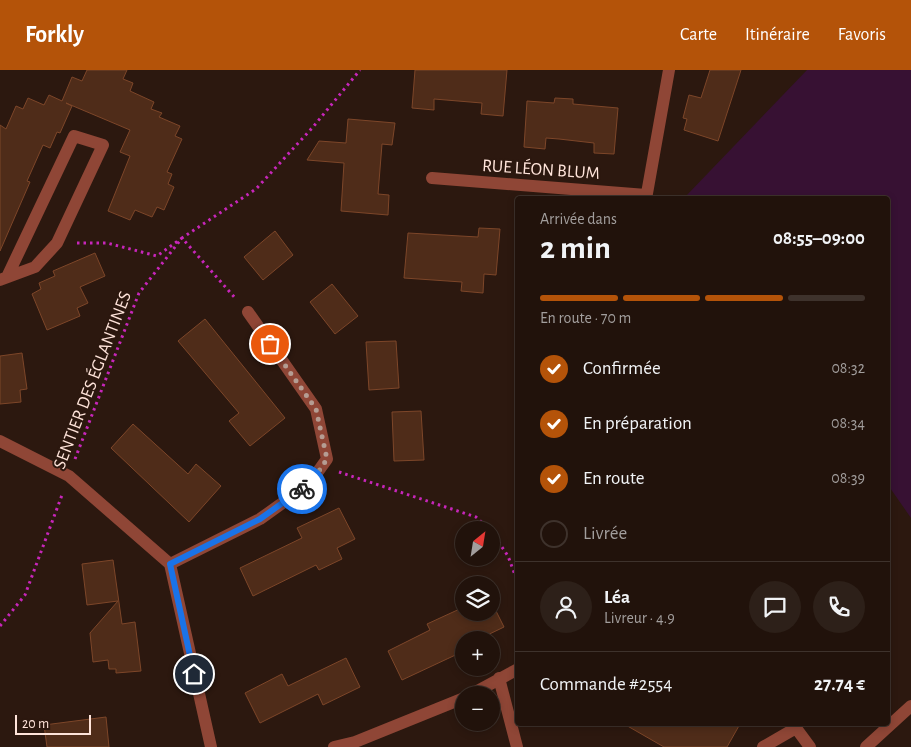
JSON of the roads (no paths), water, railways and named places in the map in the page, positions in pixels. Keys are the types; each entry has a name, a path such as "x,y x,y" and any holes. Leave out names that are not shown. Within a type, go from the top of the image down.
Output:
{"street":[{"name":"RUE LÉON BLUM","path":"646,196 669,70"},
{"path":"74,136 103,145 57,243 35,267 4,279 74,136"},
{"name":"RUE LÉON BLUM","path":"432,178 635,196"},
{"path":"170,564 260,519 310,484 327,459 316,409 248,312"},
{"path":"0,441 69,476 170,564 211,747"},
{"path":"485,686 515,670"},
{"path":"499,678 517,747"},
{"path":"334,747 355,742 455,702"},
{"path":"890,725 911,706"},
{"path":"762,747 795,726 810,747"},
{"path":"866,747 889,726"}]}
